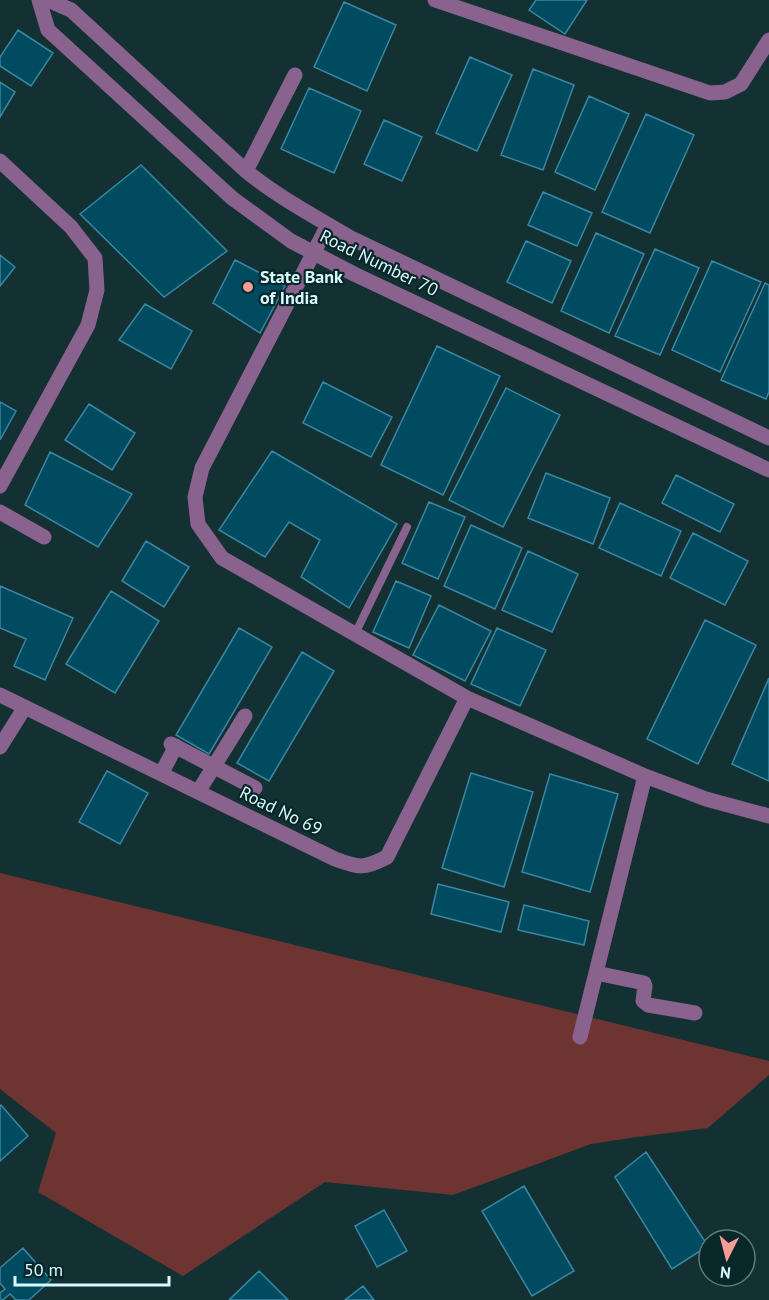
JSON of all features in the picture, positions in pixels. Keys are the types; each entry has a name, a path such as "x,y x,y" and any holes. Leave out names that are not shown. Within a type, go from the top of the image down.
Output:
{"street":[{"name":"Road Number 70","path":"39,0 48,30 232,198 291,241 365,279 769,470"},
{"path":"48,0 71,10 246,171 292,204 349,237 769,438"},
{"path":"435,0 710,93 725,92 741,84 769,40"},
{"path":"246,171 295,75"},
{"path":"0,161 71,227 95,258 97,290 88,325 0,486"},
{"path":"328,225 202,468 195,497 198,524 222,558 467,698 645,776 706,799 769,816"},
{"path":"0,512 44,537"},
{"name":"Road No 69","path":"0,695 335,859 352,865 371,866 387,857 467,698"},
{"path":"0,747 25,707"},
{"path":"198,792 245,716"},
{"path":"161,774 174,745 255,788"},
{"path":"580,1037 645,776"},
{"path":"596,973 644,983 643,1001 648,1005 695,1013"}],"lane":[{"path":"355,634 407,527"}],"shaded area":[{"path":"0,873 769,1061 769,1075 708,1128 591,1144 453,1195 325,1182 183,1276 38,1192 56,1133 0,1089"}],"building":[{"path":"536,0 587,0 565,34 529,10"},
{"path":"344,2 396,25 367,91 314,67"},
{"path":"18,30 53,53 31,86 0,66 0,57"},
{"path":"470,57 512,75 477,151 436,133"},
{"path":"533,69 574,85 543,170 501,155"},
{"path":"0,82 15,92 0,117"},
{"path":"309,88 361,111 334,173 281,149"},
{"path":"589,96 629,114 595,190 555,172"},
{"path":"646,114 694,135 650,233 602,212"},
{"path":"384,120 422,137 402,181 364,164"},
{"path":"141,165 227,251 164,297 80,214"},
{"path":"543,192 592,213 577,246 528,225"},
{"path":"596,233 644,254 609,333 561,311"},
{"path":"526,241 571,261 552,303 507,282"},
{"path":"655,249 699,268 660,355 615,336"},
{"path":"0,255 15,267 0,286"},
{"path":"235,260 285,286 260,333 213,303"},
{"path":"712,261 761,282 720,372 672,350"},
{"path":"765,283 769,285 769,392 766,399 721,380"},
{"path":"145,304 192,331 171,369 119,340"},
{"path":"437,346 500,376 443,495 381,465"},
{"path":"323,382 392,417 371,457 303,423"},
{"path":"506,388 560,415 503,527 449,500"},
{"path":"0,402 16,411 0,440"},
{"path":"89,404 135,433 112,470 65,440"},
{"path":"272,451 397,524 349,608 301,577 320,540 289,522 265,557 219,530"},
{"path":"50,452 132,494 98,547 25,505"},
{"path":"546,473 610,498 593,544 528,518"},
{"path":"676,475 734,504 720,532 662,503"},
{"path":"429,502 465,517 438,579 402,563"},
{"path":"620,503 681,531 661,576 599,548"},
{"path":"471,525 522,548 495,609 444,586"},
{"path":"693,533 748,561 725,605 670,578"},
{"path":"146,541 189,567 164,607 122,581"},
{"path":"528,551 578,574 552,632 502,610"},
{"path":"396,581 431,596 409,648 373,632"},
{"path":"0,586 73,618 45,680 14,666 26,639 0,628"},
{"path":"111,591 159,621 115,693 66,664"},
{"path":"439,605 491,631 465,681 413,655"},
{"path":"705,620 756,645 698,764 647,739"},
{"path":"239,628 272,647 209,754 176,735"},
{"path":"497,628 546,650 520,706 471,684"},
{"path":"302,652 334,671 269,781 237,763"},
{"path":"769,678 769,781 732,764"},
{"path":"107,771 148,793 120,844 79,822"},
{"path":"471,773 533,792 504,887 442,868"},
{"path":"550,774 618,794 590,892 522,872"},
{"path":"438,884 509,902 501,932 431,914"},
{"path":"524,905 589,921 584,945 518,930"},
{"path":"0,1106 28,1136 0,1161"},
{"path":"646,1152 697,1229 697,1253 672,1269 615,1177"},
{"path":"524,1186 574,1271 532,1296 482,1211"},
{"path":"384,1210 407,1251 377,1267 355,1226"},
{"path":"23,1248 51,1280 29,1300 16,1300 10,1294 0,1300 0,1293 5,1289 0,1283 0,1268"},
{"path":"259,1271 288,1300 229,1300"},
{"path":"363,1286 374,1300 345,1300"}],"place":[{"name":"State Bank of India","path":"248,287"}]}
